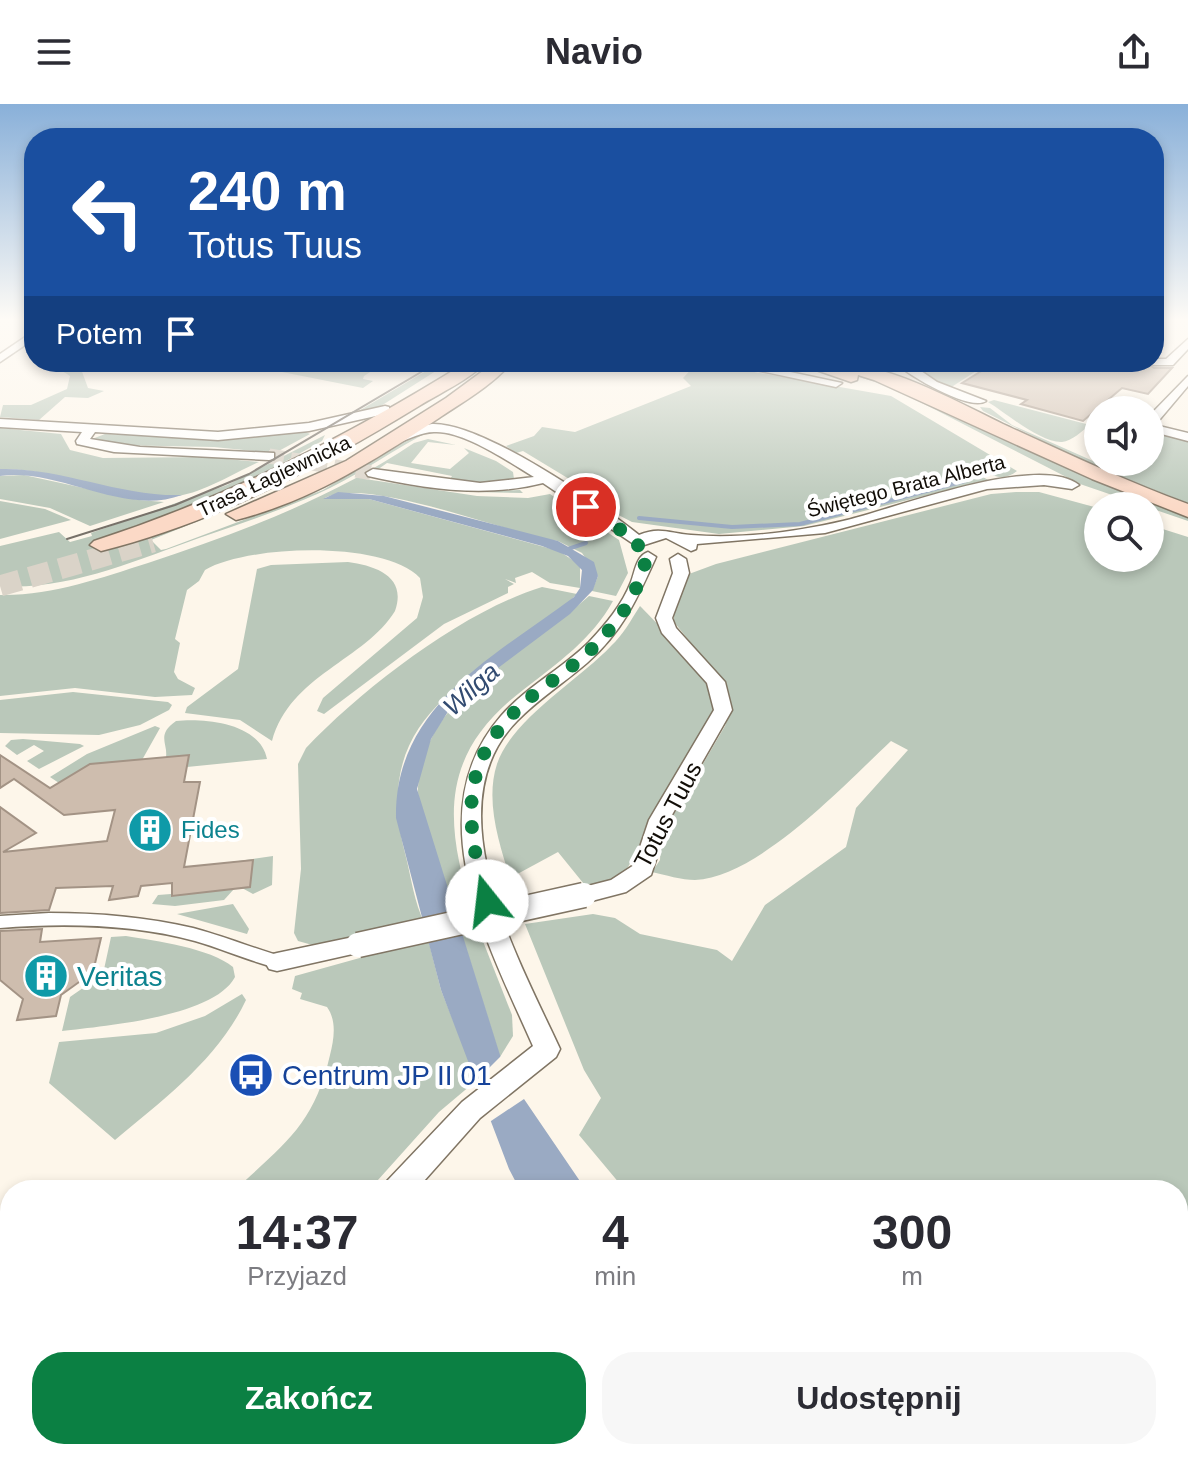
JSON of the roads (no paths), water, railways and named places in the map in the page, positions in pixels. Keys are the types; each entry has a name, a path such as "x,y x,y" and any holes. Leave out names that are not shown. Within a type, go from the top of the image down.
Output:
{"main road":[{"path":"231,500 284,464 385,410 425,384"},
{"name":"Trasa Łagiewnicka","path":"101,545 231,500 341,447 454,384"},
{"name":"Trasa Łagiewnicka","path":"153,542 219,519 340,462 459,384"},
{"path":"219,519 319,486 395,439 440,420 473,384"},
{"path":"866,384 909,399 1090,492"},
{"path":"893,384 961,410 1091,474 1188,511"},
{"path":"1164,518 1188,526"}],"street":[{"path":"934,384 980,401 961,410"},
{"path":"1164,408 1184,384"},
{"path":"0,423 208,436 309,427 366,417 385,410"},
{"path":"440,420 494,448 638,542"},
{"path":"309,427 330,433 328,442"},
{"path":"1164,429 1188,437"},
{"path":"90,430 82,441 101,449 218,451 269,456"},
{"name":"Świętego Brata Alberta","path":"658,534 673,553 845,525 1022,471 1072,485"},
{"path":"373,473 490,489 517,487 543,479"},
{"path":"602,516 658,534"},
{"path":"638,542 658,534"},
{"path":"638,542 638,550 673,553"},
{"path":"406,1180 471,1110 547,1049 487,901 472,850 468,814 473,780 487,747 505,722 591,650 615,622 637,586 673,553"},
{"name":"Totus Tuus","path":"277,962 584,895 618,886 643,869 659,820 723,710 716,682 668,629 664,618 681,573 673,553"},
{"path":"0,922 64,919 134,923 196,936 277,962"}],"water":[{"path":"0,469 45,472 136,492 182,495 160,500 115,497 46,479 23,475 0,476"},
{"name":"Wilga","path":"338,492 384,496 558,541 594,562 598,576 593,590 570,614 478,683 449,710 431,739 417,789 505,1071 579,1180 515,1180 509,1169 441,990 396,818 400,779 412,745 431,714 482,663 574,597 580,588 582,570 568,556 542,546 369,499 323,499"}],"waterway":[{"path":"639,518 732,527 800,524 965,481"},
{"path":"568,549 586,543"}],"tunnel":[{"path":"272,456 269,456 373,473"},
{"path":"0,586 153,542"}],"tram line":[{"path":"67,539 175,505 249,474 400,384"}],"place":[{"name":"Fides","path":"150,830"},
{"name":"Veritas","path":"46,976"},
{"name":"Centrum JP II 01","path":"251,1075"}]}
